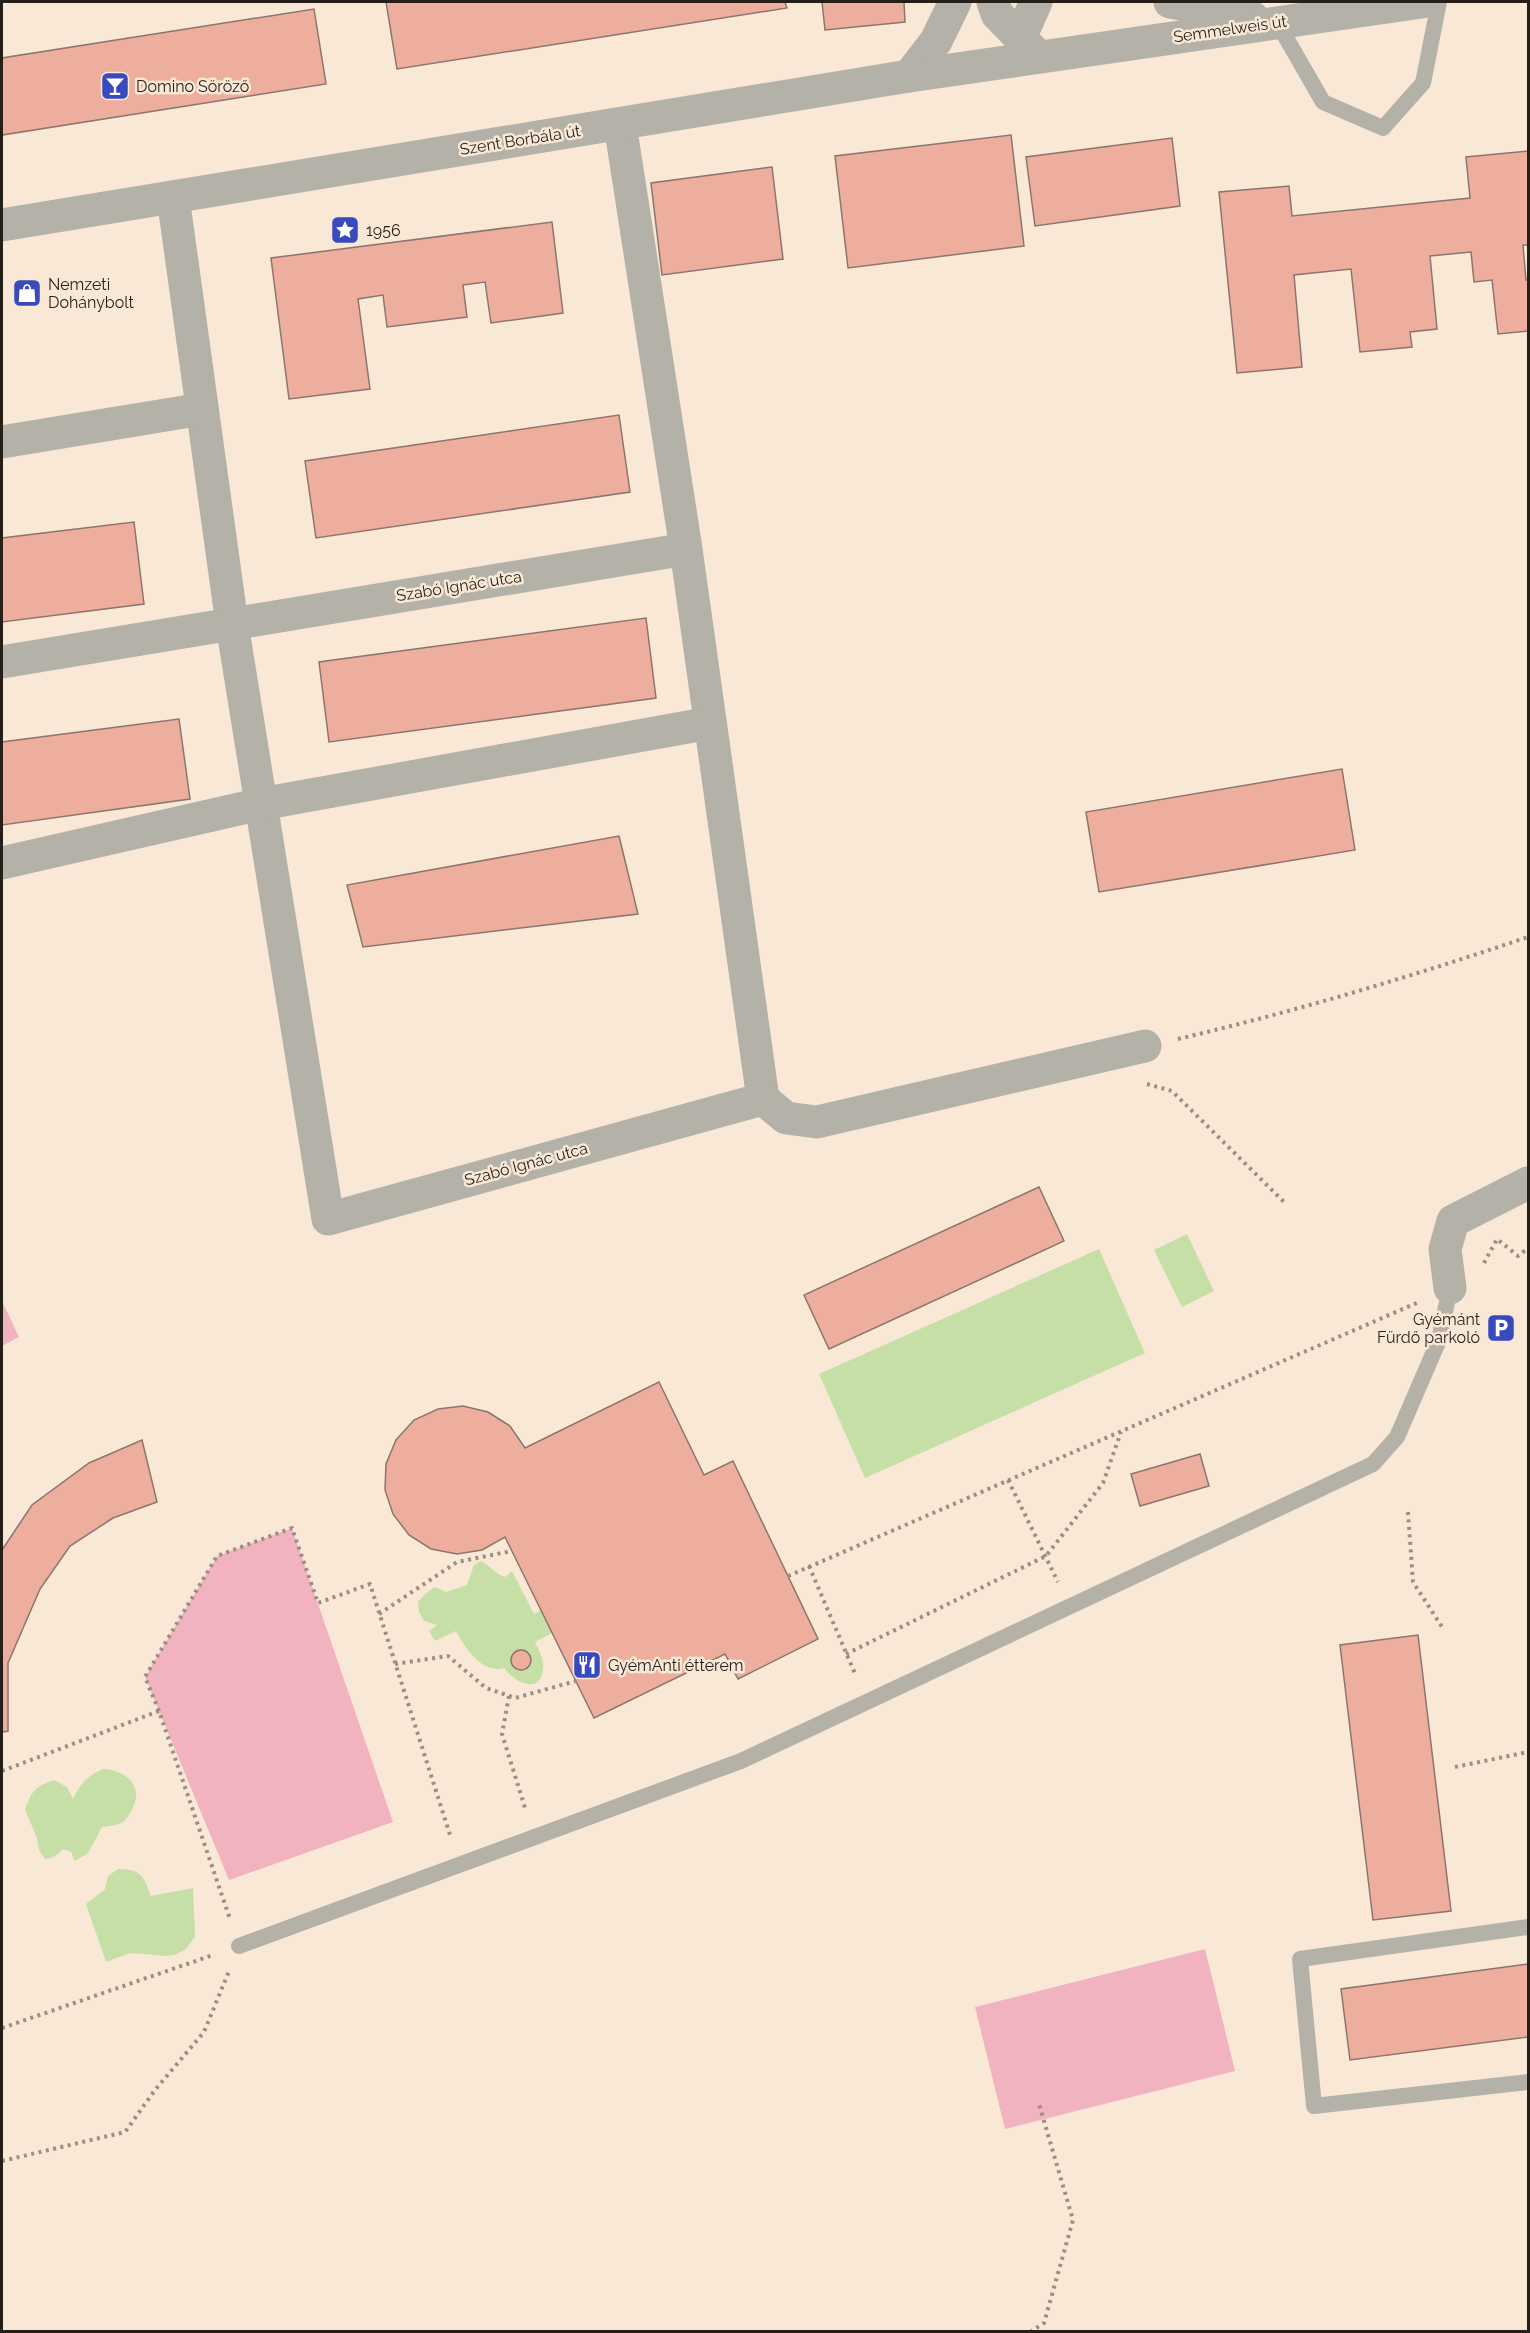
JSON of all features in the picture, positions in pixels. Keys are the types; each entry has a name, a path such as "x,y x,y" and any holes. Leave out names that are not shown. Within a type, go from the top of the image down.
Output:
{"street":[{"path":"909,76 936,41 955,2"},
{"path":"993,2 997,14 1023,52"},
{"path":"1023,52 1036,2"},
{"path":"1170,2 1277,22"},
{"name":"Semmelweis út","path":"1023,52 1277,22 1422,2"},
{"name":"Szent Borbála út","path":"2,225 909,76 1023,52"},
{"path":"620,124 686,549 763,1099 786,1118 818,1122 1145,1046"},
{"name":"Szabó Ignác utca","path":"173,198 232,624 328,1219 763,1099"},
{"path":"2,442 202,409"},
{"name":"Szabó Ignác utca","path":"2,662 686,549"},
{"path":"2,863 261,804 710,723"},
{"path":"1450,1288 1445,1249 1453,1221 1528,1183"}],"lane":[{"path":"1277,22 1323,102 1383,128 1423,83 1439,2"},
{"path":"239,1946 741,1761 1373,1464 1397,1437 1439,1340 1450,1288"},
{"path":"1528,1927 1300,1959 1314,2106 1528,2082"}],"path":[{"path":"1145,1046 1266,1018 1449,964 1528,937"},
{"path":"1138,1082 1172,1091 1285,1203"},
{"path":"788,1576 1450,1288 1484,1265 1497,1239 1518,1256 1528,1248"},
{"path":"846,1654 1046,1556 1103,1483 1121,1431"},
{"path":"1008,1480 1069,1607"},
{"path":"1408,1512 1413,1582 1444,1630"},
{"path":"2,2162 125,2132 155,2090 204,2032 239,1946 159,1711 145,1677 217,1556 292,1528 318,1603 370,1584 460,1865"},
{"path":"379,1614 457,1562 512,1551"},
{"path":"809,1566 867,1702"},
{"path":"395,1664 448,1656 486,1688 515,1698 576,1681"},
{"path":"509,1696 502,1734 535,1837"},
{"path":"2,1771 159,1711"},
{"path":"1455,1767 1528,1752"},
{"path":"2,2028 239,1946"},
{"path":"1030,2331 1044,2323 1073,2220 1039,2104"}],"shaded area":[{"path":"1187,1234 1214,1291 1182,1307 1154,1250"},
{"path":"1099,1249 1145,1353 865,1478 819,1374"},
{"path":"2,1301 19,1337 2,1346"},
{"path":"292,1528 393,1822 229,1880 145,1677 217,1556"},
{"path":"481,1561 505,1577 512,1571 534,1614 541,1610 552,1633 535,1642 543,1663 541,1678 536,1682 525,1684 504,1668 488,1667 469,1652 456,1631 435,1641 429,1631 437,1625 424,1621 419,1612 418,1602 425,1594 435,1587 446,1592 467,1585 474,1565"},
{"path":"103,1769 120,1773 132,1782 136,1796 128,1816 119,1824 102,1827 88,1853 75,1861 71,1852 63,1849 54,1857 45,1859 39,1850 37,1838 25,1810 32,1794 42,1785 54,1780 67,1787 73,1799 85,1781"},
{"path":"118,1869 132,1870 140,1875 151,1896 193,1888 195,1937 185,1950 167,1956 130,1953 106,1962 86,1904 105,1889 108,1876"},
{"path":"1205,1949 1235,2071 1005,2129 975,2007"}],"building":[{"path":"386,2 785,2 787,8 397,69"},
{"path":"822,2 904,2 905,22 825,30"},
{"path":"314,9 326,84 2,135 2,58"},
{"path":"1011,135 1024,246 848,268 835,156"},
{"path":"1172,138 1180,206 1035,226 1026,157"},
{"path":"1528,151 1528,245 1523,245 1526,280 1528,279 1528,331 1498,334 1492,280 1474,282 1471,252 1430,256 1437,329 1410,332 1412,347 1360,352 1351,269 1294,275 1302,367 1237,373 1219,192 1289,186 1292,216 1470,198 1466,157"},
{"path":"772,167 783,259 662,275 651,183"},
{"path":"552,222 563,313 491,323 485,282 463,285 467,317 387,327 383,295 358,299 370,389 289,399 271,258"},
{"path":"619,415 630,492 316,538 305,461"},
{"path":"134,522 144,604 2,622 2,538"},
{"path":"646,618 656,698 329,742 319,662"},
{"path":"179,719 190,799 2,825 2,742"},
{"path":"1342,769 1355,850 1099,892 1086,812"},
{"path":"619,836 638,914 363,947 347,885"},
{"path":"1039,1187 1064,1241 829,1349 804,1295"},
{"path":"659,1382 704,1475 733,1461 818,1639 738,1679 725,1654 594,1718 505,1537 482,1550 457,1554 431,1549 409,1535 393,1514 385,1490 386,1464 396,1440 414,1420 438,1409 463,1406 488,1412 510,1426 525,1448"},
{"path":"142,1440 157,1502 113,1518 70,1546 40,1589 8,1663 8,1731 2,1732 2,1550 32,1505 89,1463"},
{"path":"1200,1454 1209,1486 1140,1506 1131,1474"},
{"path":"1418,1635 1451,1911 1373,1920 1340,1645"},
{"path":"521,1650 528,1653 531,1660 528,1667 521,1670 514,1667 511,1660 514,1653"},
{"path":"1528,1964 1528,2037 1350,2060 1341,1989"}],"place":[{"name":"Domino Söröző","path":"115,86"},
{"name":"1956","path":"345,230"},
{"name":"Nemzeti Dohánybolt","path":"27,293"},
{"name":"Gyémánt Fürdő parkoló","path":"1501,1328"},
{"name":"GyémAnti étterem","path":"587,1665"}]}
